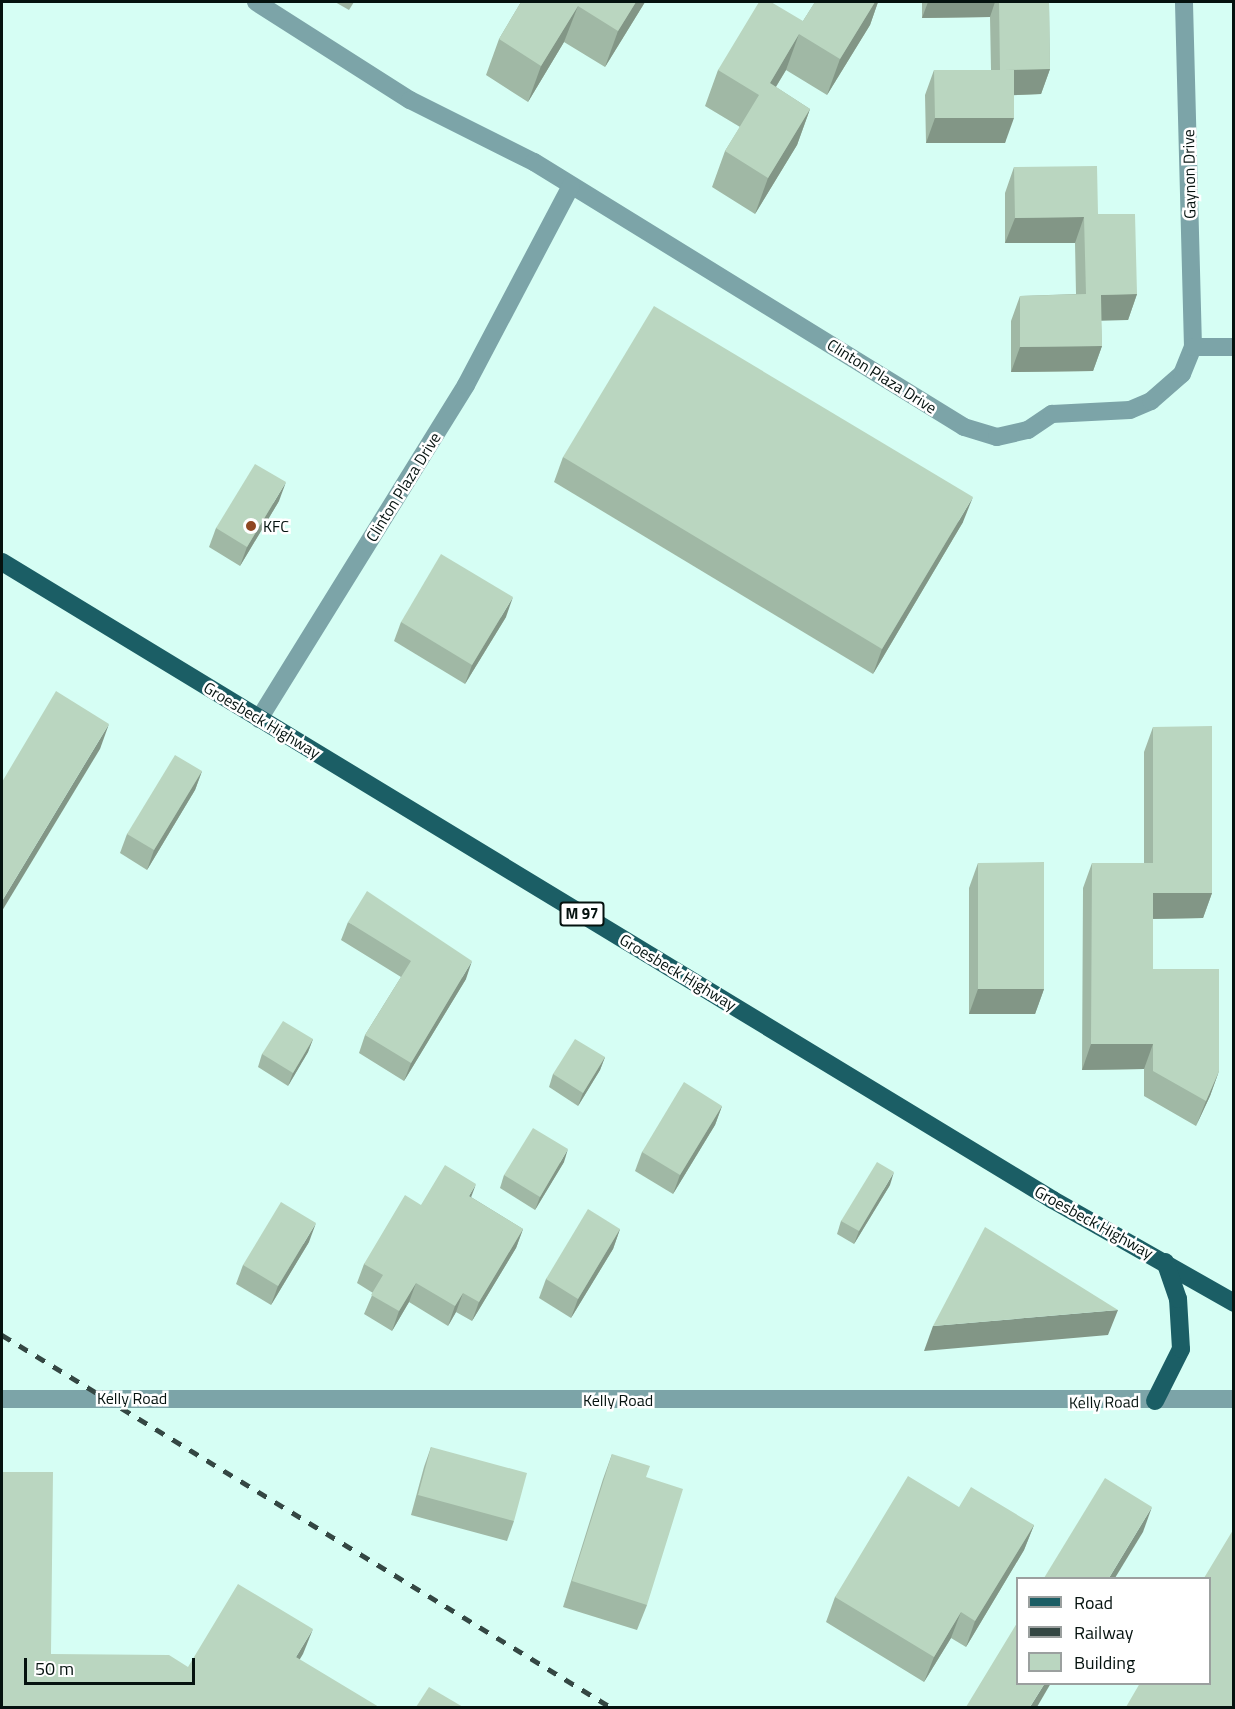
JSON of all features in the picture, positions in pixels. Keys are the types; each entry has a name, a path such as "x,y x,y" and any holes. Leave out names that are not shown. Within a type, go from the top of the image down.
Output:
{"main road":[{"name":"Groesbeck Highway","path":"2,562 1053,1200 1165,1262 1233,1303"},
{"path":"1155,1401 1181,1349 1178,1299 1165,1262"}],"street":[{"name":"Clinton Plaza Drive","path":"256,2 411,100 571,186 981,434 1013,435 1052,414 1130,410 1168,388 1182,374 1193,347"},
{"name":"Gaynon Drive","path":"1184,2 1193,347"},
{"name":"Clinton Plaza Drive","path":"259,719 466,385 571,186"},
{"path":"1193,347 1233,347"},
{"name":"Kelly Road","path":"2,1399 1155,1401 1233,1399"}],"building":[{"path":"521,2 636,2 618,31 578,6 541,66 499,39"},
{"path":"759,2 771,2 803,21 815,2 875,2 840,59 799,34 770,83 810,109 768,178 725,151 759,95 718,70"},
{"path":"999,2 1049,2 1050,69 1004,70 1014,70 1014,118 935,118 934,70 1000,70"},
{"path":"1097,166 1098,214 1135,214 1137,294 1101,295 1102,346 1020,347 1020,296 1086,294 1084,217 1015,218 1014,167"},
{"path":"654,306 973,497 882,649 563,457"},
{"path":"255,464 286,482 247,547 216,528"},
{"path":"441,554 513,597 472,665 401,622"},
{"path":"56,691 109,724 2,901 2,782"},
{"path":"1212,726 1212,893 1153,893 1153,969 1219,969 1219,1071 1206,1101 1153,1071 1153,1044 1091,1044 1092,863 1153,863 1153,727"},
{"path":"175,755 202,771 154,850 127,834"},
{"path":"1044,862 1044,989 978,989 978,863"},
{"path":"367,891 472,961 411,1063 365,1035 411,961 348,922"},
{"path":"283,1021 313,1039 293,1073 262,1054"},
{"path":"575,1039 605,1057 583,1093 553,1074"},
{"path":"684,1082 722,1106 680,1175 642,1152"},
{"path":"533,1128 568,1149 540,1197 504,1175"},
{"path":"877,1162 894,1172 859,1231 841,1221"},
{"path":"445,1165 476,1184 469,1196 523,1229 479,1302 463,1293 455,1306 416,1283 399,1311 371,1295 383,1275 364,1264 405,1195 421,1205"},
{"path":"281,1202 316,1223 278,1286 243,1265"},
{"path":"588,1209 620,1229 578,1299 546,1279"},
{"path":"985,1227 1118,1310 933,1326"},
{"path":"431,1447 527,1473 514,1521 418,1495"},
{"path":"612,1454 650,1466 646,1477 683,1489 647,1605 572,1581"},
{"path":"2,1472 53,1472 51,1654 169,1655 188,1667 238,1584 313,1629 296,1657 379,1707 2,1707"},
{"path":"908,1476 959,1507 971,1487 1034,1525 975,1621 961,1612 934,1657 835,1597"},
{"path":"1105,1478 1152,1507 1110,1577 1045,1577"},
{"path":"1233,1530 1233,1707 1126,1707 1139,1685 1211,1685 1211,1577 1205,1577"},
{"path":"1016,1625 1016,1685 1044,1685 1030,1707 966,1707"},
{"path":"429,1687 463,1707 416,1707"}],"railway":[{"path":"2,1335 612,1708"}],"place":[{"name":"KFC","path":"251,526"}]}
